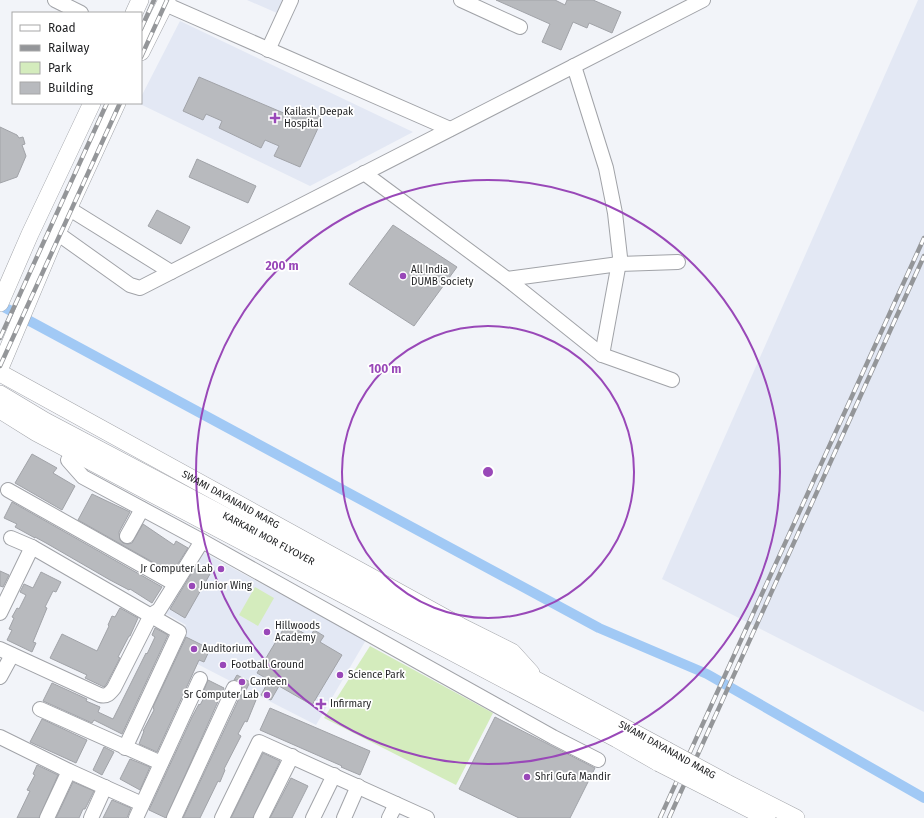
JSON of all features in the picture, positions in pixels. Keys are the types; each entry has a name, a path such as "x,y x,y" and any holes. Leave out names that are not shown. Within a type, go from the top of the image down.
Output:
{"main road":[{"path":"134,12 140,0"},
{"path":"142,48 166,2"},
{"path":"0,303 30,234 92,104"},
{"path":"0,368 68,208 117,104"},
{"name":"SWAMI DAYANAND MARG","path":"0,373 460,626 512,652 532,686 724,788 796,818"},
{"name":"KARKARI MOR FLYOVER","path":"0,394 45,421 514,677"},
{"name":"KARKARI MOR FLYOVER","path":"0,410 37,433 532,686"},
{"path":"0,423 447,659 507,689 532,686"},
{"name":"SWAMI DAYANAND MARG","path":"724,788 767,818"}],"street":[{"path":"54,0 77,7"},
{"path":"268,50 291,0"},
{"path":"461,0 520,27"},
{"path":"55,238 134,287 140,288 703,0"},
{"path":"166,2 268,50 450,130"},
{"path":"574,66 606,168 615,213 620,257 602,355"},
{"path":"364,173 507,279 602,355 672,380"},
{"path":"68,208 171,272"},
{"path":"507,279 619,264 678,262"},
{"path":"68,460 83,477 202,541 553,737 598,760"},
{"path":"8,490 175,584"},
{"path":"126,536 142,509"},
{"path":"11,538 32,547 180,632 125,748"},
{"path":"0,677 6,652 104,696 110,693 114,688 151,615 160,610 202,541"},
{"path":"0,613 32,547"},
{"path":"136,818 200,679"},
{"path":"174,818 234,688"},
{"path":"40,709 161,763"},
{"path":"0,738 142,804"},
{"path":"222,818 259,742 427,818"},
{"path":"261,818 292,756"},
{"path":"47,818 69,771"},
{"path":"313,818 334,775"},
{"path":"344,818 358,786"},
{"path":"91,818 105,787"},
{"path":"389,818 396,804"}],"shaded area":[{"path":"247,0 292,0 284,16"},
{"path":"918,0 924,0 924,712 662,579"},
{"name":"Kailash Deepak Hospital","path":"180,21 413,132 310,186 140,104 142,104 142,95"},
{"name":"Hillwoods Academy","path":"197,549 366,640 316,725 172,651 186,625 163,612"}],"green space":[{"path":"255,587 274,598 258,626 239,615"},
{"path":"370,646 493,713 456,785 324,718"}],"building":[{"path":"496,0 555,0 565,5 567,0 593,0 621,12 612,33 589,23 587,28 573,22 561,50 542,42 550,24"},
{"path":"199,77 293,117 299,106 320,116 317,123 319,126 300,167 274,156 279,146 265,140 261,148 219,128 222,121 206,114 203,120 183,111"},
{"path":"0,127 17,135 19,138 23,137 25,144 22,145 26,156 17,177 0,183"},
{"path":"197,159 256,186 248,203 189,177"},
{"path":"157,210 190,227 181,244 148,226"},
{"name":"All India DUMB Society","path":"393,225 457,267 414,326 349,284"},
{"path":"32,454 57,468 53,473 75,486 62,510 15,483"},
{"path":"92,494 130,512 119,532 120,540 123,543 132,543 143,524 174,545 176,541 188,548 172,573 78,520"},
{"path":"12,502 162,587 152,603 130,589 129,590 110,580 15,527 17,524 4,518"},
{"name":"Junior Wing","path":"196,566 210,574 185,618 170,609"},
{"path":"0,571 9,575 3,587 0,586"},
{"path":"41,572 61,582 56,592 53,591 45,607 47,608 33,642 36,643 32,652 7,640 12,630 9,629 14,618 12,617 17,608 19,609 26,595 20,592 24,584 33,588"},
{"path":"120,608 138,618 118,657 120,658 104,687 85,678 87,675 50,658 62,634 97,651 112,616 115,617"},
{"path":"287,623 310,637 314,630 324,636 320,642 342,655 312,705 279,686 271,700 261,695 269,680 257,673"},
{"path":"155,628 168,635 122,734 94,720 92,723 43,701 52,683 87,699 86,701 100,707 98,712 113,719 155,637 152,635"},
{"path":"186,637 210,649 204,662 199,660 157,752 139,744 143,731 154,710 153,707"},
{"path":"237,675 250,682 244,694 256,700 247,722 245,721 238,734 241,736 224,769 225,770 220,782 218,781 200,818 183,818 242,692 241,683 238,680 234,680"},
{"path":"208,680 224,688 166,818 149,810 192,717 207,692 204,690"},
{"path":"270,708 370,751 360,775 260,730"},
{"name":"Shri Gufa Mandir","path":"495,717 595,768 570,818 519,818 459,789"},
{"path":"42,719 87,740 76,763 30,742"},
{"path":"104,747 114,752 102,775 93,770"},
{"path":"263,753 280,761 253,818 231,818"},
{"path":"130,759 150,767 140,790 120,779"},
{"path":"37,765 58,775 39,818 17,818 30,791 27,790 35,775 33,774"},
{"path":"291,778 308,786 292,818 270,818"},
{"path":"73,782 94,791 79,818 56,818"},
{"path":"112,800 131,808 127,818 103,818"}],"waterway":[{"path":"0,305 599,628 707,674 924,798"}],"railway":[{"path":"142,27 154,0"},
{"path":"142,55 167,0"},
{"path":"0,338 107,104"},
{"path":"0,366 120,104"},
{"path":"660,818 924,238"},
{"path":"669,818 924,256"}],"place":[{"name":"Kailash Deepak Hospital","path":"275,118"},
{"name":"All India DUMB Society","path":"403,276"},
{"name":"Jr Computer Lab","path":"221,569"},
{"name":"Junior Wing","path":"192,586"},
{"name":"Hillwoods Academy","path":"267,632"},
{"name":"Auditorium","path":"194,649"},
{"name":"Football Ground","path":"223,665"},
{"name":"Science Park","path":"340,675"},
{"name":"Canteen","path":"242,682"},
{"name":"Sr Computer Lab","path":"267,695"},
{"name":"Infirmary","path":"321,704"},
{"name":"Shri Gufa Mandir","path":"527,777"}]}
